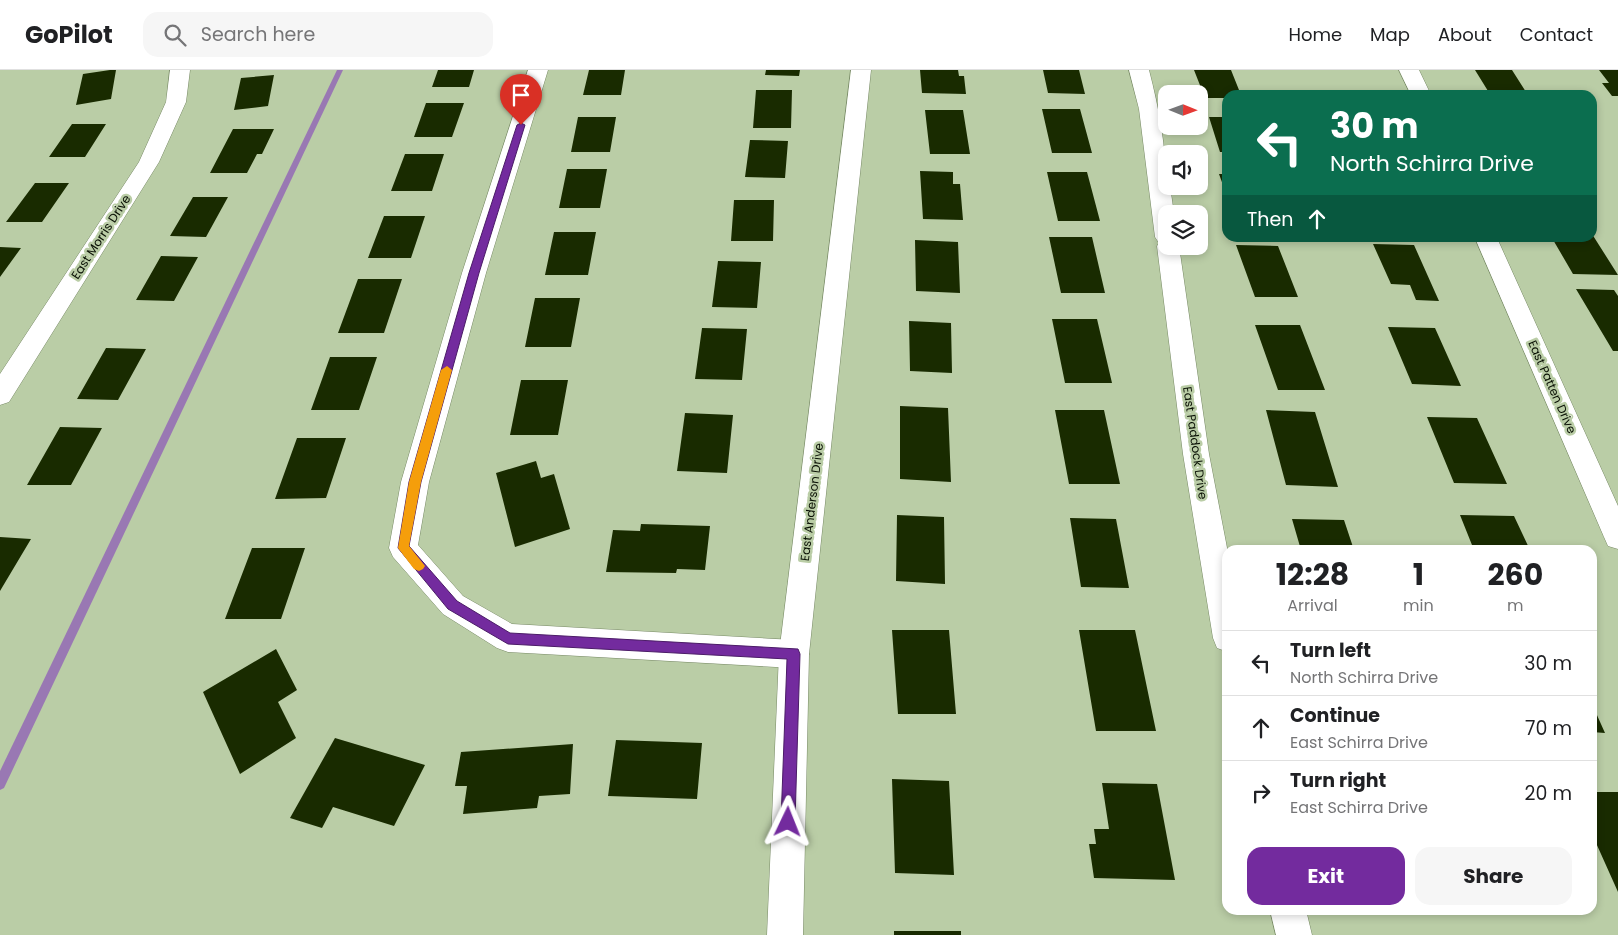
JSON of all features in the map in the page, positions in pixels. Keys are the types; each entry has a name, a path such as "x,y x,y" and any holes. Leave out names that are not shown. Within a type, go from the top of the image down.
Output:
{"street":[{"name":"East Morris Drive","path":"0,395 152,156 176,102 180,70"},
{"path":"538,70 474,273 436,406 415,482 403,548 453,605 508,638 794,654"},
{"name":"East Anderson Drive","path":"785,935 794,654 861,70"},
{"path":"1139,70 1149,109 1162,205"},
{"path":"1409,70 1419,90"},
{"name":"East Patten Drive","path":"1488,242 1618,537"},
{"name":"East Paddock Drive","path":"1169,255 1196,454 1222,604"},
{"path":"1289,915 1294,935"}],"building":[{"path":"116,70 111,99 76,105 83,74"},
{"path":"438,70 474,70 469,87 432,87"},
{"path":"589,70 625,70 621,95 583,95"},
{"path":"766,70 800,70 799,76 765,75"},
{"path":"920,70 958,70 959,76 964,76 966,94 922,93"},
{"path":"1043,70 1079,70 1085,94 1048,93"},
{"path":"1194,70 1231,70 1239,90 1222,90 1222,98 1208,98 1208,85 1200,85"},
{"path":"1475,70 1512,70 1525,90 1487,90"},
{"path":"1599,70 1618,70 1618,96 1612,96 1602,83 1609,83"},
{"path":"274,75 268,106 234,110 241,78"},
{"path":"756,90 792,90 791,128 753,128"},
{"path":"426,103 464,103 452,137 414,137"},
{"path":"1042,109 1080,109 1092,153 1052,153"},
{"path":"925,110 963,110 970,154 930,154"},
{"path":"578,117 616,117 610,152 571,152"},
{"path":"1209,117 1222,117 1222,152 1220,152"},
{"path":"72,124 106,124 85,157 49,157"},
{"path":"233,129 274,129 262,154 257,154 247,173 210,173"},
{"path":"750,140 788,141 785,178 745,177"},
{"path":"405,154 444,154 432,191 391,191"},
{"path":"567,169 607,169 600,208 559,208"},
{"path":"920,171 953,172 953,184 960,184 963,220 923,219"},
{"path":"1047,172 1087,172 1100,221 1058,221"},
{"path":"35,183 69,183 42,222 6,222"},
{"path":"193,197 228,197 206,237 170,236"},
{"path":"734,200 774,200 773,241 731,241"},
{"path":"384,216 425,216 411,258 368,258"},
{"path":"554,232 596,232 588,275 545,275"},
{"path":"1049,237 1092,237 1105,293 1061,293"},
{"path":"915,240 958,242 960,293 916,291"},
{"path":"1554,242 1597,242 1618,275 1573,274"},
{"path":"1373,244 1414,245 1439,301 1416,300 1410,285 1391,284"},
{"path":"1236,245 1278,246 1298,297 1255,297"},
{"path":"0,247 21,248 0,277"},
{"path":"161,256 198,257 174,301 136,300"},
{"path":"718,261 761,262 757,308 712,307"},
{"path":"358,279 402,279 384,333 338,333"},
{"path":"1576,289 1614,290 1618,296 1618,351 1613,351"},
{"path":"535,298 580,298 571,347 525,347"},
{"path":"1052,319 1097,319 1112,383 1065,383"},
{"path":"909,321 951,323 952,373 910,371"},
{"path":"1255,325 1300,325 1325,390 1278,390"},
{"path":"1388,327 1435,328 1461,386 1412,384"},
{"path":"702,328 747,329 742,380 695,379"},
{"path":"106,348 146,349 118,400 77,399"},
{"path":"330,357 377,357 359,410 311,410"},
{"path":"521,380 568,380 558,435 510,435"},
{"path":"900,406 948,408 951,482 900,479"},
{"path":"1055,410 1104,410 1120,484 1069,484"},
{"path":"1266,410 1315,412 1338,487 1286,485"},
{"path":"685,413 733,415 727,473 677,471"},
{"path":"1427,417 1477,418 1507,484 1454,483"},
{"path":"60,427 102,428 71,485 27,485"},
{"path":"297,438 346,438 326,498 275,499"},
{"path":"536,461 541,478 554,474 570,529 515,547 496,473"},
{"path":"897,515 944,517 945,584 896,581"},
{"path":"1460,515 1514,516 1528,545 1472,545"},
{"path":"1070,518 1116,519 1129,588 1081,587"},
{"path":"1292,519 1344,520 1352,545 1300,545"},
{"path":"641,524 710,526 705,570 677,569 676,573 606,572 613,530 640,531"},
{"path":"0,537 31,539 0,591"},
{"path":"252,548 305,548 281,619 225,619"},
{"path":"892,630 949,630 956,714 898,714"},
{"path":"1079,630 1135,630 1156,731 1096,731"},
{"path":"276,649 297,690 278,702 296,738 240,774 203,692"},
{"path":"1597,715 1605,733 1597,732"},
{"path":"335,738 425,765 394,826 333,807 322,828 290,818"},
{"path":"616,740 702,743 697,799 608,796"},
{"path":"573,744 570,794 539,796 537,808 463,814 467,786 455,786 461,752"},
{"path":"892,779 949,781 954,875 895,873"},
{"path":"1102,783 1157,784 1175,880 1094,878 1089,844 1096,844 1094,829 1109,829"},
{"path":"1597,792 1618,792 1618,892 1597,845"},
{"path":"894,931 961,931 961,935 894,935"}],"waterway":[{"path":"0,784 340,70"}],"slow traffic":[{"path":"419,566 403,548 415,482 447,370"}],"route":[{"path":"521,125 474,273 415,482 403,548 453,605 508,638 794,654 788,822"}]}
